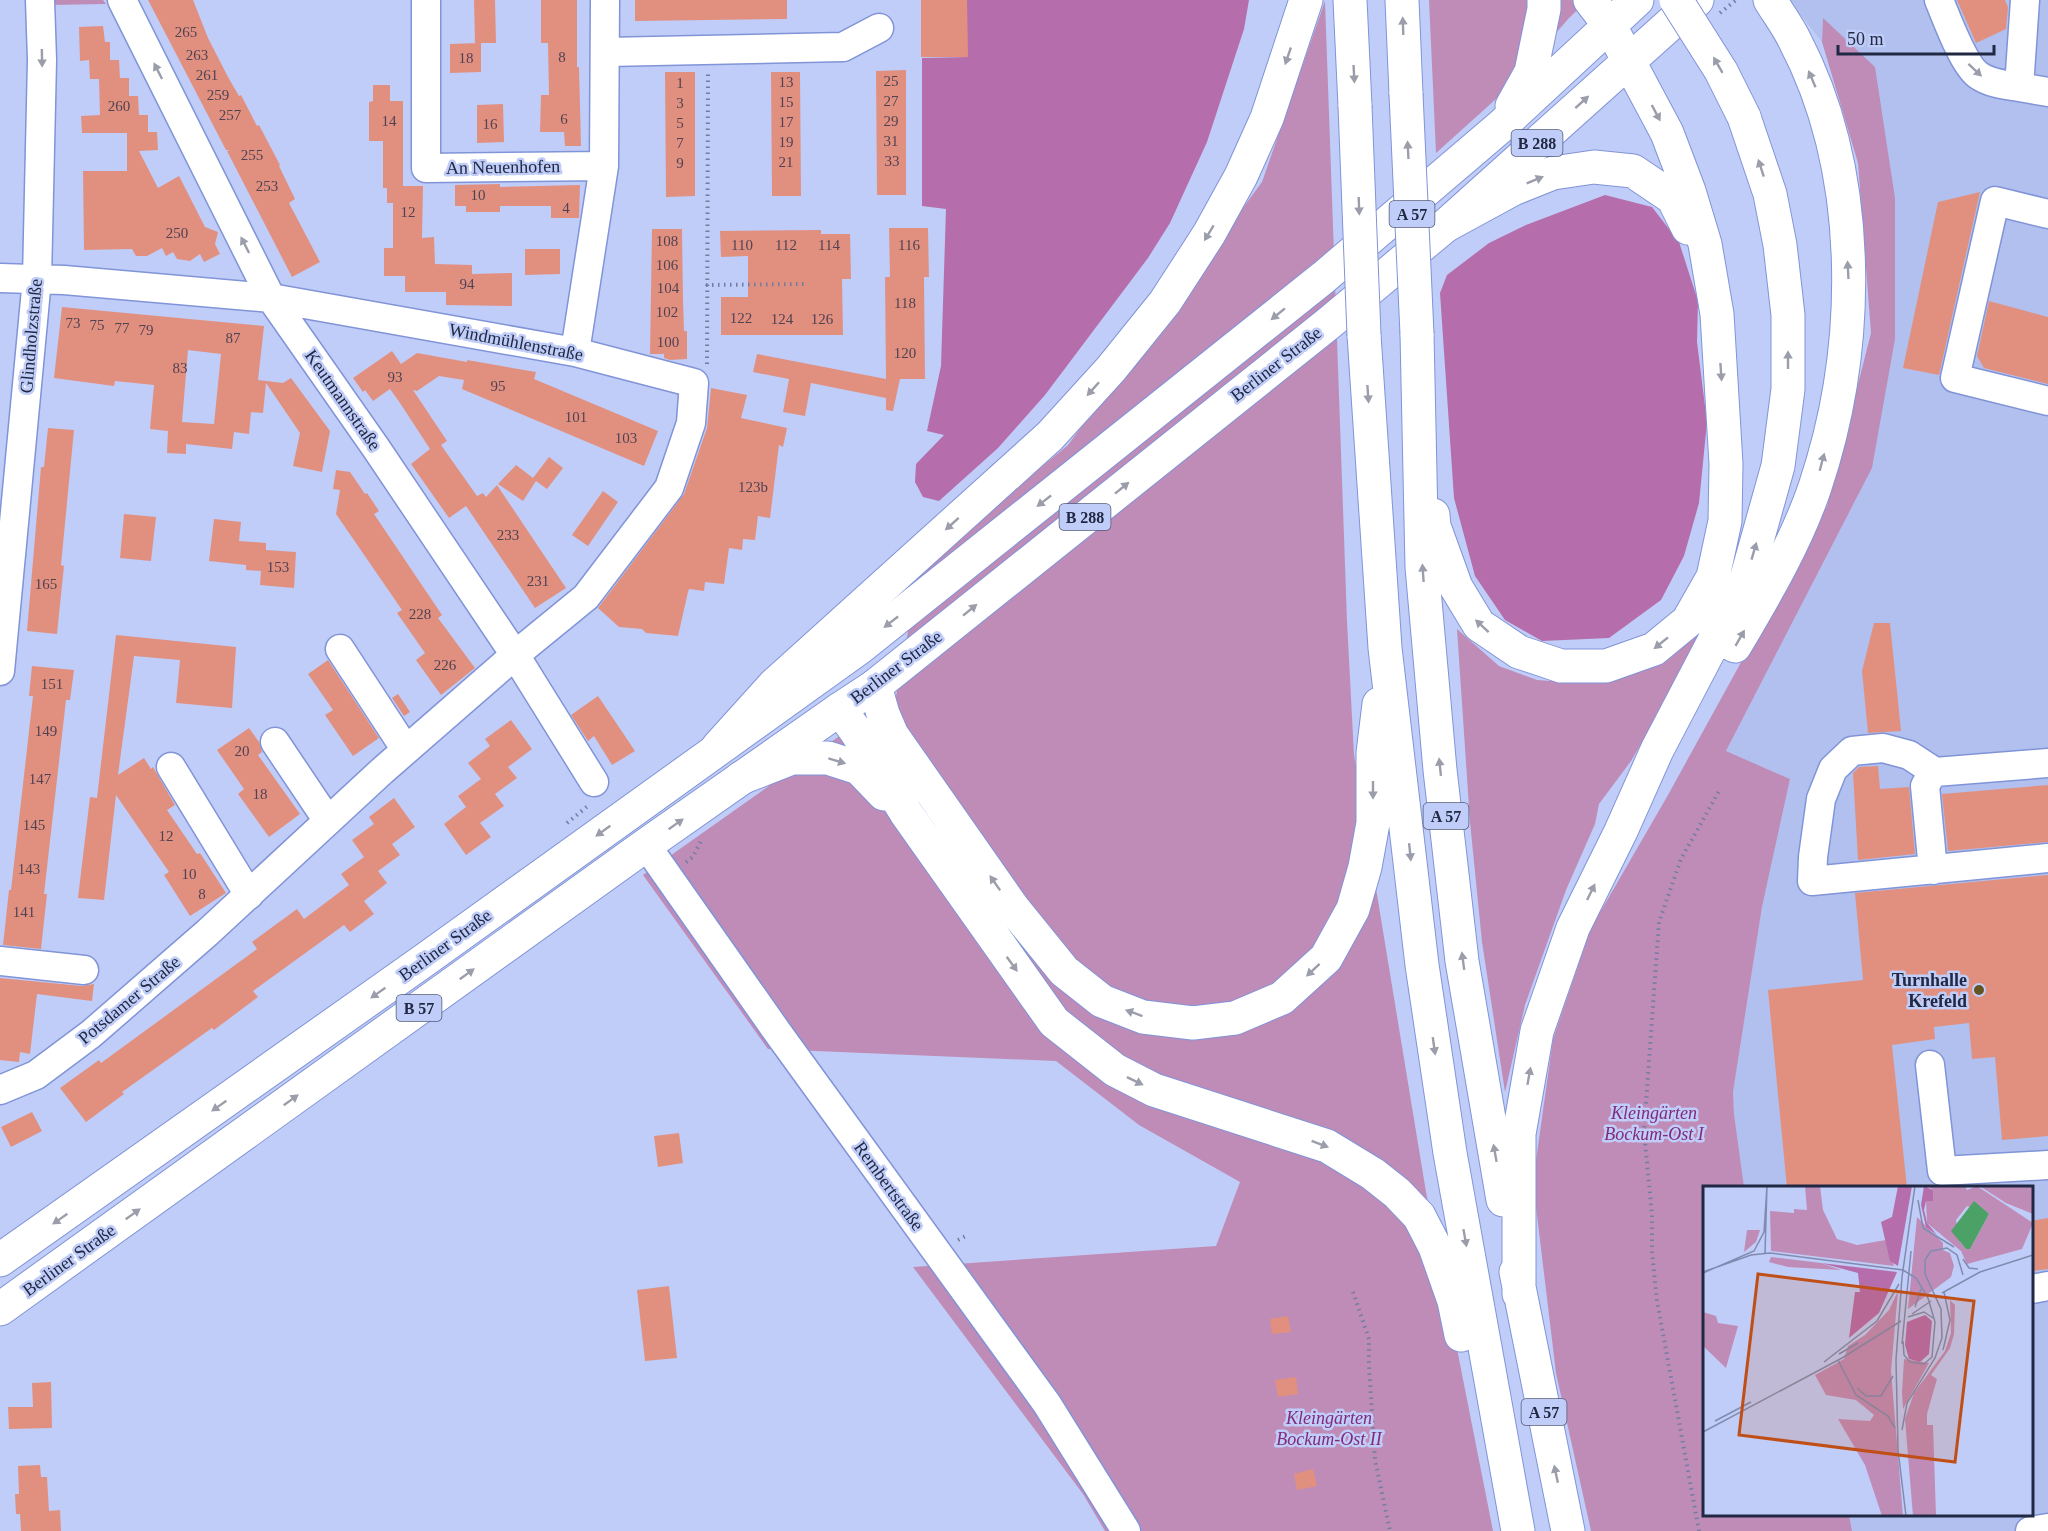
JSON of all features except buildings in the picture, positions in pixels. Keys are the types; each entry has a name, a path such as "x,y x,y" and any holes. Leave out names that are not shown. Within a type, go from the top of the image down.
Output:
{"main road":[{"path":"718,747 774,685 1050,436 1111,369 1165,302 1209,234 1241,176 1267,118 1306,0"},
{"name":"A 57","path":"1350,0 1364,335 1386,648 1426,989 1450,1153 1518,1531"},
{"name":"A 57","path":"1402,0 1417,334 1422,567 1440,770 1462,961 1520,1294 1568,1531"},
{"path":"1500,127 1531,72 1544,0"},
{"path":"1417,334 1434,526 1456,587 1479,626 1519,652 1561,666 1606,666 1654,649 1688,621 1713,576 1725,521 1725,452 1717,314 1705,244 1689,191 1667,133 1610,26 1590,0"},
{"name":"Berliner Straße","path":"0,1260 426,960 718,747 859,648 1232,352 1500,127 1638,0"},
{"path":"1520,1294 1519,1134 1537,1031 1573,927 1621,831 1657,750 1746,580 1778,466 1788,389 1788,315 1780,244 1772,204 1744,117 1721,71 1676,0"},
{"name":"Berliner Straße","path":"0,1309 646,845 875,686 1329,323 1445,226 1697,0"},
{"path":"1621,831 1688,729 1782,564 1815,488 1830,432 1844,360 1849,285 1845,213 1833,144 1816,88 1794,39 1770,0"},
{"path":"1445,226 1513,189 1552,173 1594,167 1633,171 1673,198 1688,226 1717,314"},
{"name":"Berliner Straße","path":"840,709 839,688 859,648"},
{"path":"875,686 892,735 1013,908 1064,971 1102,1001 1143,1017 1192,1023 1235,1018 1282,998 1326,958 1353,909 1365,867 1373,823 1373,753 1386,648"},
{"path":"840,709 906,813 1054,1022 1079,1044 1115,1070 1154,1090 1327,1146 1373,1174 1397,1193 1419,1216 1436,1247 1454,1301 1477,1413 1509,1487"},
{"path":"741,778 792,758 828,758 859,768 906,813"}],"street":[{"name":"Glindholzstraße","path":"0,669 37,279 42,60 40,0"},
{"name":"Keutmannstraße","path":"122,0 271,298 376,448 515,655 594,782"},
{"name":"An Neuenhofen","path":"426,0 426,168 604,166"},
{"path":"574,352 604,166 605,0"},
{"path":"1939,0 1968,66 1979,75 1993,81 2048,92"},
{"path":"2019,87 2025,0"},
{"path":"606,52 843,47 879,28"},
{"path":"2048,214 1995,201 1955,378 2048,401"},
{"name":"Windmühlenstraße","path":"0,278 271,298 574,352 694,383 691,423 669,488 586,597 515,655"},
{"path":"340,649 406,750"},
{"name":"Potsdamer Straße","path":"0,1090 36,1075 91,1034 249,895 406,750 515,655"},
{"path":"275,742 328,821"},
{"path":"2048,763 1935,772 1909,755 1883,748 1852,751 1833,769 1821,799 1812,857 1812,881 2048,858"},
{"path":"171,766 249,895"},
{"path":"1933,870 1925,786 1935,772"},
{"name":"Rembertstraße","path":"646,845 1047,1404 1126,1531"},
{"path":"0,961 84,970"},
{"path":"1930,1065 1942,1171 2048,1165"},
{"path":"2033,1289 2048,1286"},
{"path":"2030,1531 2048,1528"}],"path":[{"path":"707,369 708,50"},
{"path":"706,285 805,284"},
{"path":"1699,1531 1657,1301 1644,1131 1659,922 1681,859 1719,791"},
{"path":"1353,1292 1369,1339 1375,1460 1390,1531"}],"shaded area":[{"path":"967,0 1249,0 1244,29 1207,142 1170,223 1148,258 1045,395 998,448 939,501 923,497 915,482 916,464 944,435 927,431 941,366 946,209 922,206 922,58 967,57"},
{"path":"1789,0 2048,0 2048,1531 1852,1531 1849,1516 2033,1516 2033,1186 1744,1186 1733,1092 1762,907 1790,779 1726,751 1872,468 1895,198 1823,19 1822,42"},
{"path":"1605,195 1652,207 1679,242 1698,301 1697,342 1707,422 1699,503 1684,556 1661,600 1609,638 1542,641 1505,620 1475,576 1454,498 1440,293 1447,275 1489,243 1526,225"}],"green space":[{"path":"49,0 103,0 106,4 50,5"},
{"path":"1429,0 1588,0 1569,18 1506,90 1436,153"},
{"name":"Kleingärten Bockum-Ost II","path":"1325,1 1347,621 1354,755 1426,1192 1493,1531 1105,1531 1083,1494 913,1267 1216,1246 1240,1182 1139,1125 1056,1061 768,1049 643,875 896,696 920,567 1068,445 1262,182"},
{"name":"Kleingärten Bockum-Ost I","path":"1823,18 1875,67 1895,198 1895,339 1872,468 1726,751 1790,779 1762,907 1733,1092 1744,1186 1703,1186 1703,1516 1849,1516 1852,1531 1591,1531 1556,1373 1533,1182 1553,1039 1591,928 1668,795 1827,506 1871,333 1858,163 1822,42"},
{"path":"1712,623 1631,761 1599,804 1595,824 1566,890 1525,1005 1505,1092 1482,942 1470,822 1457,629 1499,666 1537,680 1578,683 1616,678 1696,635"}],"place":[{"name":"Turnhalle Krefeld","path":"1979,990"}]}
